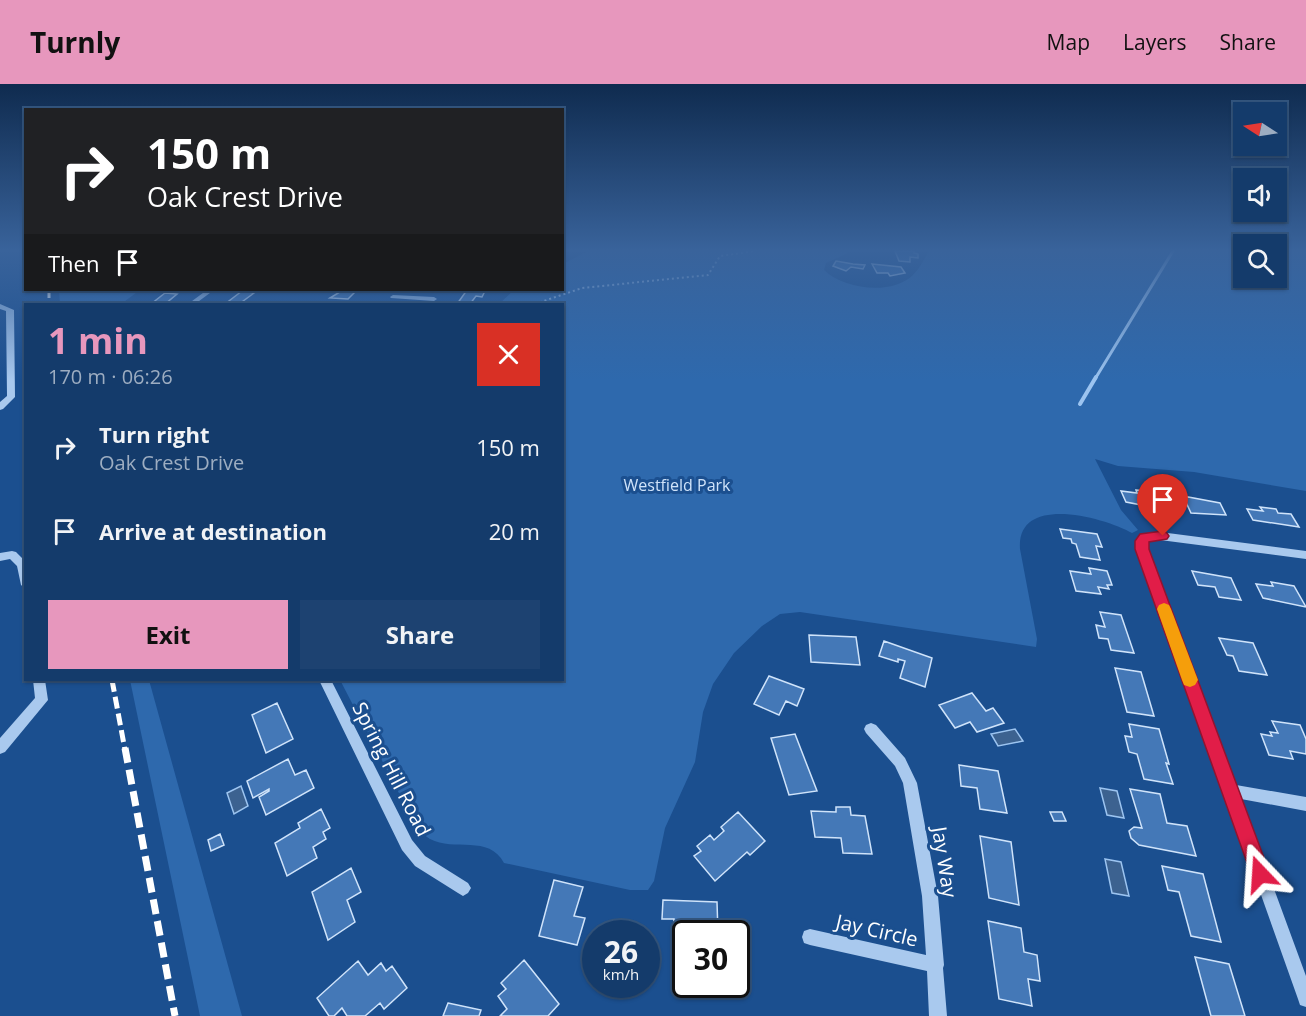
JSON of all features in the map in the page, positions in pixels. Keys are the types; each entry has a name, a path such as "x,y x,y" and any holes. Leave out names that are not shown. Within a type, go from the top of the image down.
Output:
{"street":[{"path":"393,297 433,302"},
{"path":"0,306 10,310 10,397 0,407"},
{"path":"1306,555 1160,536 1145,537 1141,541 1306,999"},
{"path":"0,557 12,555 22,565 24,575"},
{"path":"0,748 42,700 39,681"},
{"name":"Spring Hill Road","path":"325,681 407,845 420,861 463,888"},
{"name":"Jay Way","path":"870,729 900,762 910,783 927,877 939,1016"},
{"path":"1230,791 1306,804"},
{"name":"Jay Circle","path":"810,937 936,965"}],"path":[{"path":"538,303 563,294"}],"green space":[{"path":"59,294 134,294 122,303 60,303"},
{"name":"Westfield Park","path":"509,294 1306,294 1306,491 1194,472 1118,466 1095,459 1121,510 1138,530 1132,533 1102,521 1064,514 1046,515 1032,521 1023,532 1020,549 1037,639 1036,647 800,612 780,614 762,626 734,653 713,684 703,712 695,762 665,828 654,881 648,890 630,890 504,863 497,854 489,849 480,846 439,843 425,836 414,822 341,681 564,681 564,303 500,303"},
{"path":"130,681 149,681 242,1016 200,1016"}],"shaded area":[{"path":"1015,729 1023,741 998,746 991,734"},
{"path":"241,786 248,806 234,814 227,793"},
{"path":"1100,788 1117,791 1124,818 1107,815"},
{"path":"1105,859 1121,862 1129,896 1112,893"}],"building":[{"path":"163,294 176,294 166,303 152,303"},
{"path":"237,294 252,294 240,303 226,303"},
{"path":"336,294 353,294 348,299 330,298"},
{"path":"464,294 483,294 482,297 476,296 471,303 458,303"},
{"path":"1136,490 1155,492 1162,509 1126,502 1121,491 1137,493"},
{"path":"1183,496 1220,503 1226,515 1191,513"},
{"path":"1260,507 1276,509 1278,513 1291,514 1299,527 1253,520 1247,509 1263,511"},
{"path":"1060,529 1097,534 1102,547 1096,546 1100,560 1080,557 1076,544 1072,543 1071,539 1063,538"},
{"path":"1089,568 1107,571 1112,585 1107,585 1109,589 1098,587 1101,594 1076,591 1070,571 1091,574"},
{"path":"1192,571 1231,578 1241,600 1219,597 1215,587 1198,585"},
{"path":"1271,582 1294,586 1306,607 1263,598 1256,584 1273,586"},
{"path":"1100,612 1121,615 1134,653 1111,650 1108,639 1099,638 1096,625 1105,627"},
{"path":"809,635 856,637 860,665 811,662"},
{"path":"1219,638 1253,643 1267,675 1239,671 1233,656 1227,655"},
{"path":"884,641 932,658 925,687 900,678 905,661 898,659 898,662 879,656"},
{"path":"1115,668 1141,672 1154,716 1127,712"},
{"path":"769,676 804,689 797,706 786,701 779,715 754,704"},
{"path":"972,693 986,711 993,708 1004,723 977,732 970,722 955,728 939,705"},
{"path":"277,703 293,739 266,753 252,715"},
{"path":"1272,721 1300,725 1306,739 1306,754 1290,751 1293,759 1269,755 1261,734 1272,736 1270,732 1278,733"},
{"path":"1129,724 1159,729 1173,784 1144,779 1137,754 1129,752 1125,736 1132,737"},
{"path":"795,734 817,791 789,795 771,738"},
{"path":"288,759 295,775 306,770 314,788 266,815 259,797 269,789 253,798 247,781"},
{"path":"959,765 998,771 1007,813 980,809 977,788 961,786"},
{"path":"1130,789 1160,794 1167,823 1187,826 1196,856 1139,845 1131,838 1129,831 1134,827 1142,828"},
{"path":"836,807 850,807 851,815 865,816 872,854 843,853 841,838 815,837 811,811 836,812"},
{"path":"321,809 330,828 323,832 326,839 313,847 317,858 287,876 275,843 300,828 298,823"},
{"path":"738,812 765,841 750,855 747,852 715,881 694,856 701,851 697,846 710,835 714,840 724,831 721,827"},
{"path":"1050,812 1062,812 1066,821 1054,821"},
{"path":"220,834 224,845 211,851 208,840"},
{"path":"980,836 1011,842 1019,905 989,898"},
{"path":"1162,866 1203,874 1221,942 1191,936 1179,892 1168,890"},
{"path":"351,868 361,892 347,900 355,922 328,940 312,892"},
{"path":"554,880 583,887 574,916 585,918 582,920 577,945 539,936"},
{"path":"663,900 717,902 718,920 662,919"},
{"path":"988,921 1021,928 1024,952 1037,955 1040,981 1028,979 1032,1006 999,999"},
{"path":"1195,957 1229,964 1245,1016 1211,1016"},
{"path":"524,960 559,1004 548,1016 500,1016 507,1009 498,996 506,989 501,983"},
{"path":"358,961 368,975 381,963 386,971 392,966 407,988 384,1009 380,1003 365,1016 347,1016 342,1008 334,1016 329,1016 317,998"},
{"path":"448,1003 481,1010 479,1016 443,1016"}],"waterway":[{"path":"1095,379 1146,294"},
{"path":"1080,404 1096,377"}],"railway":[{"path":"49,294 49,303"},
{"path":"112,681 125,750"},
{"path":"125,748 175,1016"}],"slow traffic":[{"path":"1164,609 1190,680"}],"route":[{"path":"1163,536 1145,537 1141,541 1142,549 1260,874"}]}
